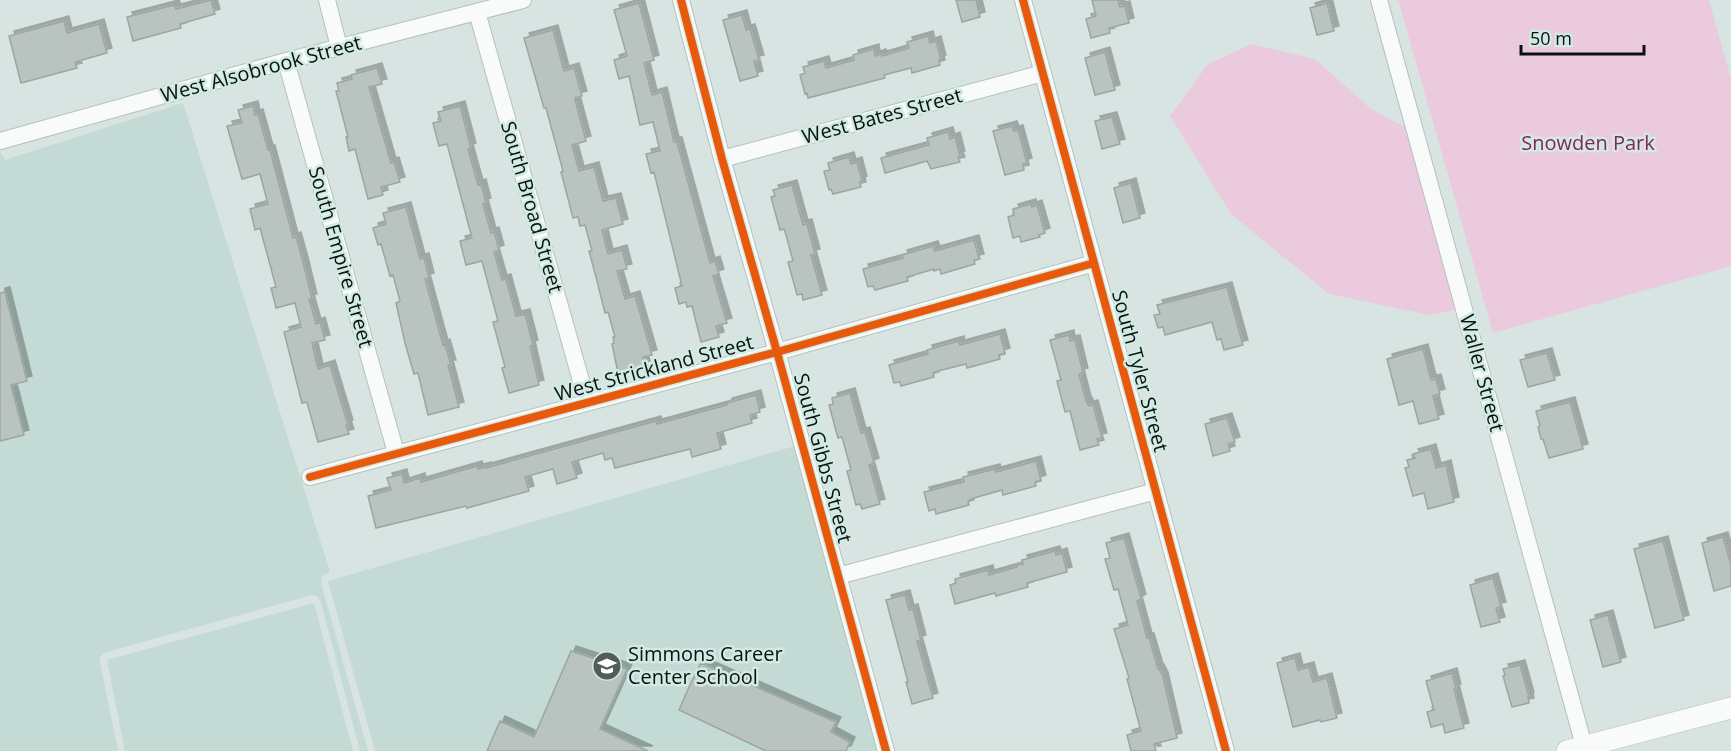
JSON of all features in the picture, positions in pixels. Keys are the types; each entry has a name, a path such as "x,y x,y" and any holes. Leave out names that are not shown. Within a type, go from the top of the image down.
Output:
{"street":[{"path":"327,0 339,47"},
{"name":"West Alsobrook Street","path":"0,141 286,61 523,0"},
{"name":"South Gibbs Street","path":"681,0 722,159 886,751"},
{"name":"South Tyler Street","path":"1023,0 1226,751"},
{"name":"Waller Street","path":"1379,0 1575,749"},
{"name":"South Broad Street","path":"477,12 587,402"},
{"name":"South Empire Street","path":"286,61 396,453"},
{"name":"West Bates Street","path":"722,159 1043,73"},
{"name":"West Strickland Street","path":"396,453 777,352 1094,263"},
{"path":"310,477 396,453"},
{"path":"838,576 1156,490"},
{"path":"1575,749 1731,708"}],"shaded area":[{"path":"183,103 330,572 322,576 321,583 368,751 360,751 321,602 318,597 312,595 103,653 100,662 118,751 0,751 0,151 5,160"},
{"name":"Simmons Career Center School","path":"802,444 886,751 375,751 328,581"},
{"path":"314,603 353,751 125,751 107,660"}],"green space":[{"name":"Snowden Park","path":"1398,0 1709,0 1731,79 1731,266 1493,333"},
{"path":"1251,44 1315,59 1371,109 1406,128 1456,310 1429,315 1329,294 1231,214 1170,116 1207,65"}],"building":[{"path":"211,0 215,14 180,24 181,28 133,41 127,17 174,5 176,9"},
{"path":"956,0 976,0 980,17 962,22"},
{"path":"1092,0 1118,0 1120,7 1125,6 1129,23 1109,28 1110,33 1091,38 1086,19 1096,16"},
{"path":"639,3 654,60 644,63 652,95 662,92 674,142 677,142 710,263 715,261 719,274 713,276 727,323 716,326 719,337 701,342 692,306 687,307 686,302 679,304 675,288 682,286 654,172 651,173 646,154 660,151 653,122 640,125 629,76 619,79 614,60 627,56 614,10"},
{"path":"1327,3 1334,31 1317,35 1310,8"},
{"path":"742,15 746,30 750,29 759,60 754,61 758,76 740,81 723,20"},
{"path":"64,21 67,33 99,24 107,53 75,62 77,68 21,83 9,36"},
{"path":"553,30 564,71 574,68 582,96 575,100 586,141 572,145 579,171 594,167 603,201 616,198 623,224 602,230 608,254 622,250 627,269 617,271 625,299 635,296 652,355 643,357 645,366 618,373 612,344 614,343 613,337 615,337 608,312 605,313 589,251 592,251 585,225 580,226 578,217 573,218 546,108 544,108 524,38"},
{"path":"928,36 930,43 936,41 941,60 939,60 940,65 912,73 911,68 884,75 885,78 808,98 807,93 805,94 800,75 805,73 803,67 824,61 826,68 854,60 853,55 874,49 875,56 881,54 882,56 909,48 907,42"},
{"path":"1105,52 1115,90 1095,95 1085,58"},
{"path":"377,68 382,84 369,87 391,163 394,162 400,182 381,187 383,195 368,199 355,149 349,151 346,137 348,137 336,91 339,91 337,83 352,79 351,75"},
{"path":"253,106 255,115 258,114 268,150 270,150 293,238 296,237 316,324 320,322 325,340 312,343 318,369 330,365 348,425 346,425 349,434 318,442 307,402 302,403 284,332 301,327 295,303 276,308 271,288 276,287 260,228 255,230 250,209 268,204 260,174 242,179 227,126 242,123 238,110"},
{"path":"460,106 471,148 468,149 478,185 481,184 486,203 483,204 491,233 494,232 499,250 494,252 502,280 506,279 516,316 525,314 533,345 530,346 539,385 509,393 502,368 505,367 493,322 498,321 482,261 466,265 460,241 472,238 447,144 439,146 433,123 441,121 438,112"},
{"path":"1112,117 1120,144 1102,149 1095,121"},
{"path":"1012,126 1014,131 1018,130 1027,163 1023,164 1024,170 1005,175 993,131"},
{"path":"948,132 950,139 955,137 960,162 931,169 927,161 885,173 881,158 929,145 927,138"},
{"path":"849,157 851,164 857,162 862,181 860,182 861,187 833,194 831,189 829,190 824,171 830,170 828,163"},
{"path":"1131,183 1140,218 1123,223 1114,188"},
{"path":"792,185 803,225 807,224 815,254 811,255 822,295 803,300 802,294 797,295 788,262 793,261 784,229 780,230 771,197 775,196 773,190"},
{"path":"1031,204 1032,207 1037,205 1045,233 1039,235 1040,237 1021,242 1020,236 1013,238 1008,217 1014,215 1013,209"},
{"path":"406,207 420,259 424,258 429,278 425,279 443,345 445,344 451,365 448,365 459,407 428,415 418,373 414,374 405,343 396,303 400,301 393,275 390,276 381,244 378,245 373,228 386,224 383,213"},
{"path":"974,240 979,259 974,260 975,264 941,274 940,269 934,271 934,269 907,277 908,281 875,290 873,286 868,287 863,269 903,258 902,255 933,246 935,251"},
{"path":"1227,287 1243,345 1224,350 1221,339 1217,340 1212,322 1165,335 1163,327 1158,328 1154,315 1160,314 1157,305"},
{"path":"5,292 27,381 11,385 24,435 0,441 0,293"},
{"path":"1000,334 1005,353 999,355 1000,359 967,368 966,364 938,371 933,373 934,377 901,386 900,382 894,383 889,365 928,354 927,350 959,341 960,345"},
{"path":"1069,335 1070,341 1075,340 1083,373 1079,374 1086,401 1089,406 1093,405 1102,438 1097,439 1099,445 1080,450 1070,411 1065,412 1057,381 1061,380 1050,340"},
{"path":"1423,349 1431,380 1436,379 1440,394 1433,396 1439,419 1419,424 1413,401 1399,405 1387,359"},
{"path":"1547,353 1555,380 1528,387 1520,360"},
{"path":"850,393 861,433 865,432 874,463 869,465 880,504 862,509 860,504 856,505 847,471 851,470 842,437 838,438 829,405 833,404 832,398"},
{"path":"756,395 760,412 750,415 752,423 717,433 721,449 692,457 690,449 615,468 612,458 605,460 603,453 572,462 577,478 557,484 553,469 525,477 529,491 467,508 466,506 376,528 368,496 391,490 387,478 402,474 404,483 420,478 421,482 477,466 478,469 486,468 656,421 657,424"},
{"path":"1570,402 1583,449 1549,458 1543,439 1541,439 1536,411"},
{"path":"1227,418 1235,442 1228,444 1230,451 1213,456 1205,424"},
{"path":"1431,449 1436,468 1446,465 1454,502 1428,509 1424,493 1413,496 1405,468 1409,467 1407,460 1415,458 1413,454"},
{"path":"1036,461 1041,480 1035,482 1036,486 1003,495 1002,490 974,498 968,501 969,505 936,514 935,509 929,511 924,492 964,482 963,477 995,469 996,472"},
{"path":"1723,537 1731,565 1731,586 1714,591 1702,543"},
{"path":"1124,538 1141,599 1137,601 1147,638 1149,638 1158,669 1163,677 1177,738 1154,744 1156,751 1131,751 1127,735 1141,731 1127,679 1129,678 1114,629 1128,625 1118,589 1114,590 1105,559 1110,558 1106,543"},
{"path":"1663,541 1684,620 1655,628 1634,549"},
{"path":"1055,551 1056,555 1062,553 1067,572 1027,583 1028,587 955,604 950,585 956,583 955,579 988,570 989,575 1017,567 1023,564 1022,560"},
{"path":"1493,578 1501,607 1496,608 1500,622 1481,627 1470,585"},
{"path":"905,595 909,610 913,609 921,640 917,641 933,698 912,704 886,600"},
{"path":"1608,615 1621,662 1603,667 1590,620"},
{"path":"571,651 627,669 600,729 648,751 487,751 500,721 534,737"},
{"path":"1295,658 1298,670 1309,667 1313,682 1327,678 1337,718 1293,727 1277,663"},
{"path":"701,663 836,722 831,732 850,742 846,751 766,751 679,710"},
{"path":"1520,665 1529,703 1512,707 1503,669"},
{"path":"1452,673 1464,728 1445,733 1443,724 1431,727 1427,712 1434,710 1426,681"}],"cycle path":[{"path":"681,0 722,159 886,751"},
{"path":"1023,0 1226,751"},
{"path":"310,477 777,352 1094,263"}],"place":[{"name":"Simmons Career Center School","path":"607,666"}]}
